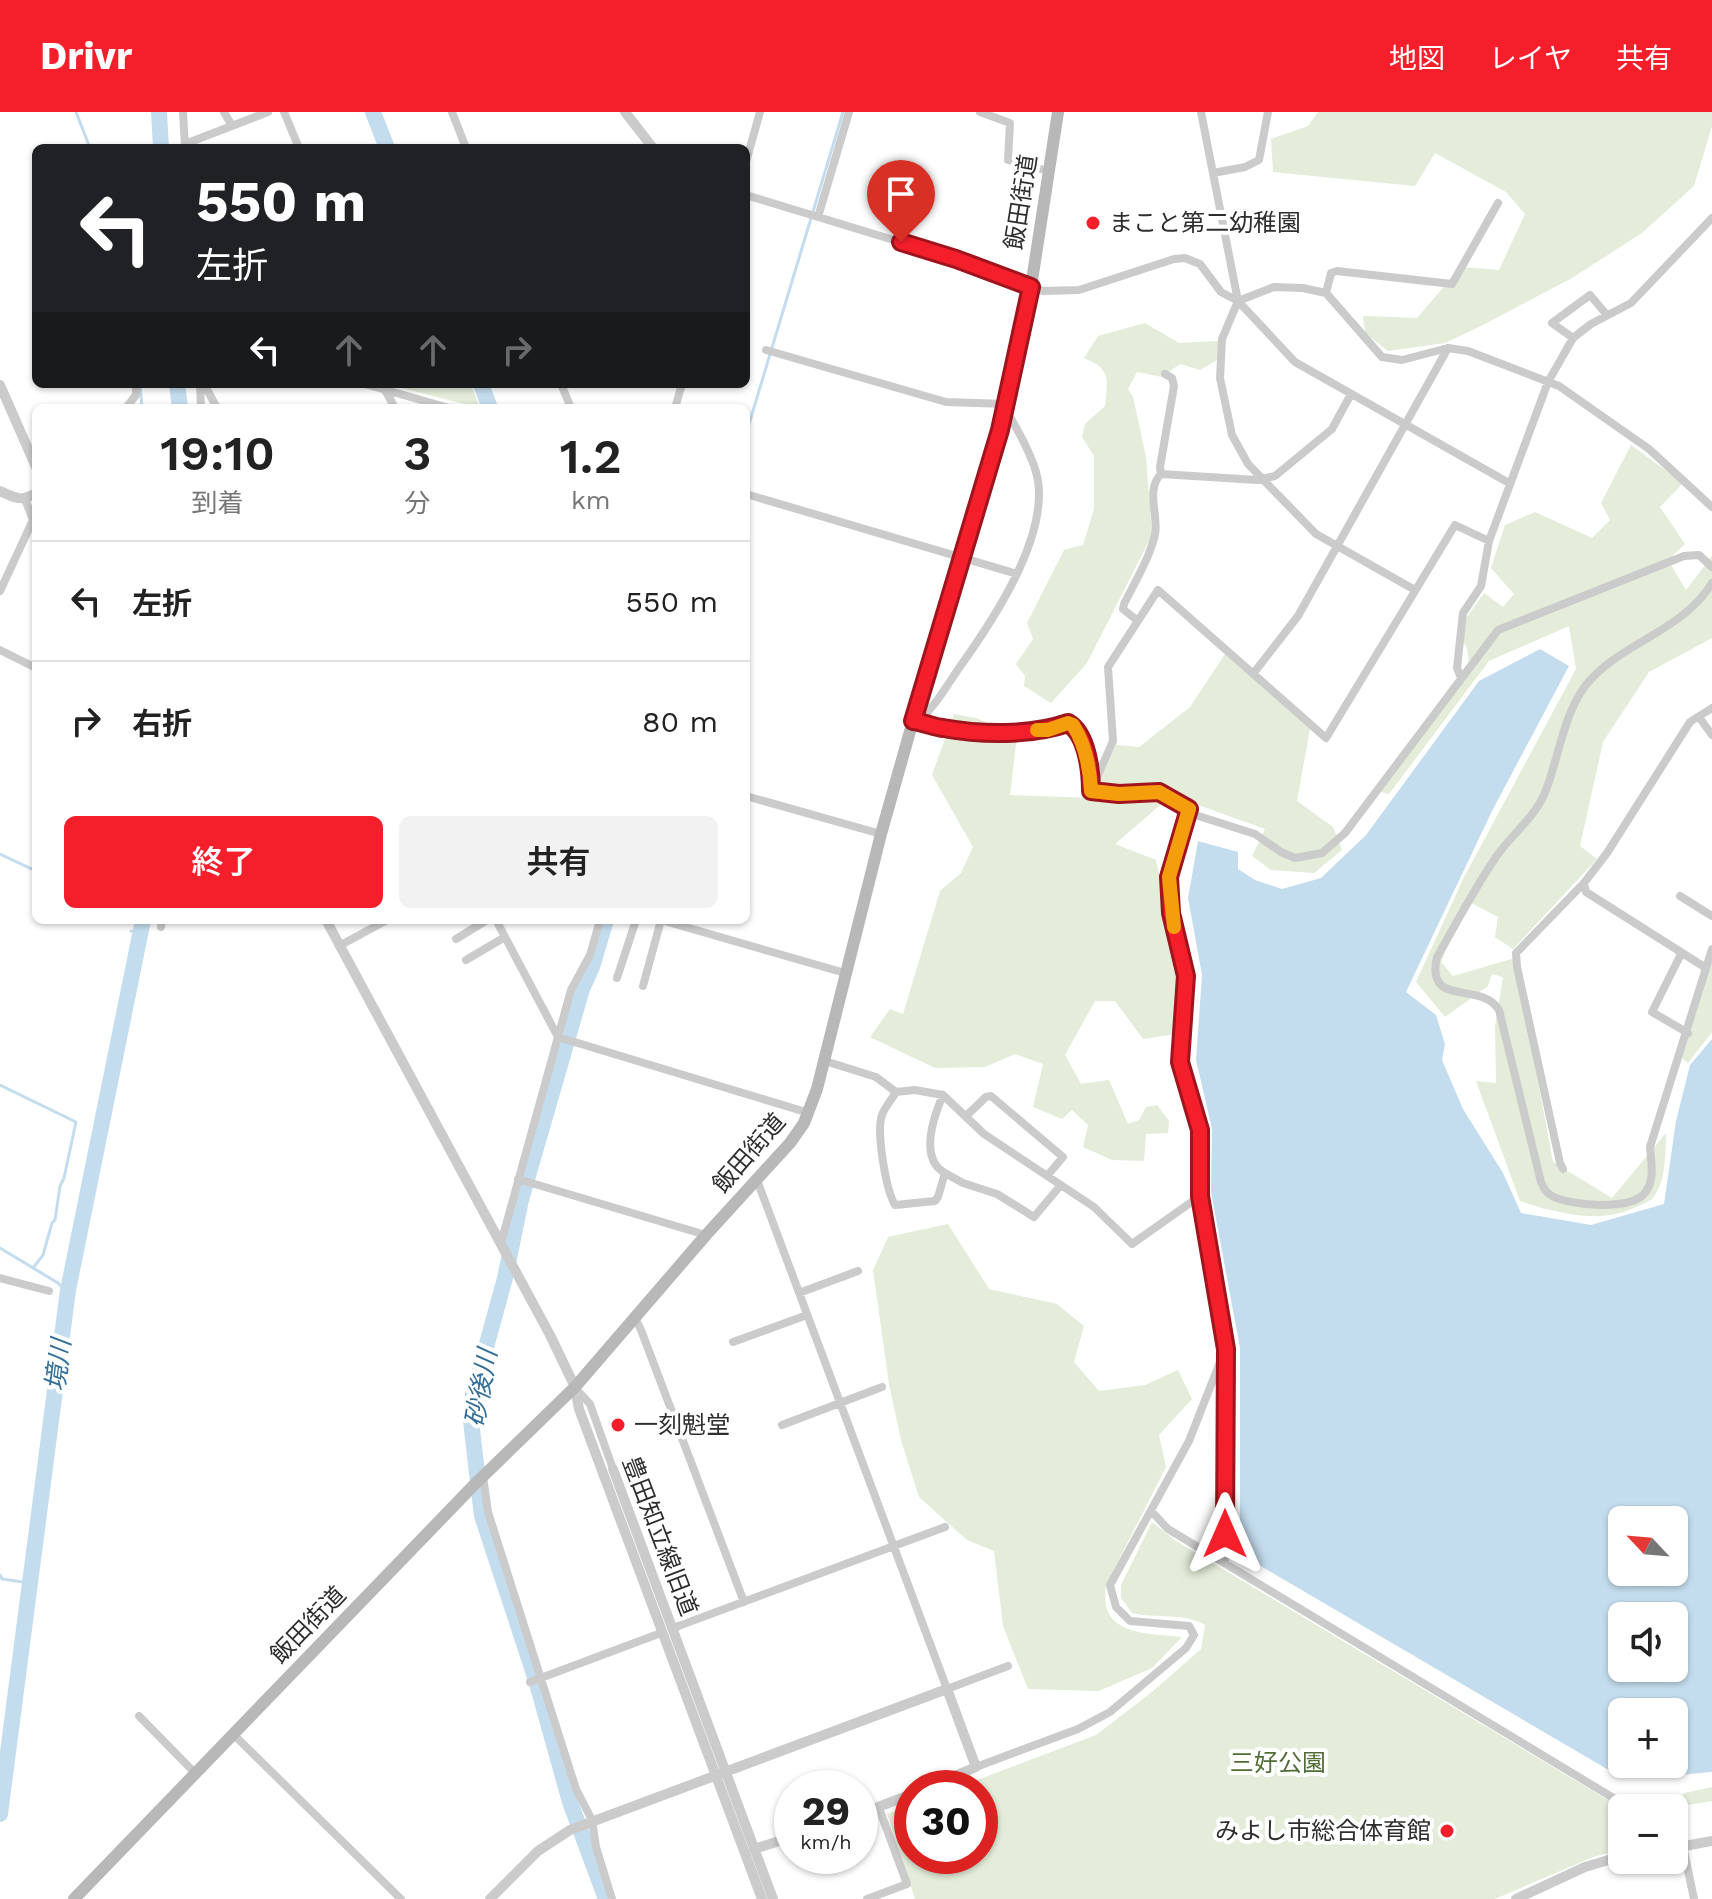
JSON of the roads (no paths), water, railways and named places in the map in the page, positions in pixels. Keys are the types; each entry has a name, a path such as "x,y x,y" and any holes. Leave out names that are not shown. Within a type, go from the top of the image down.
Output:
{"main road":[{"name":"飯田街道","path":"74,1899 480,1480 575,1387 790,1143 809,1113 825,1061 881,834 1006,406 1031,287 1058,112"}],"street":[{"path":"183,112 185,144"},
{"path":"224,112 232,126"},
{"path":"190,144 268,112"},
{"path":"284,112 297,144"},
{"path":"452,112 464,144"},
{"path":"625,112 650,144"},
{"path":"750,148 760,112"},
{"path":"818,217 849,112"},
{"path":"980,112 1010,123 1008,160 1048,171"},
{"path":"1201,112 1238,301 1222,339 1220,378 1224,405 1240,450 1248,464 1316,534 1415,590"},
{"path":"1213,173 1245,167 1259,160 1268,112"},
{"path":"750,196 956,259 1031,287 1057,292 1079,290 1185,258 1200,264 1221,292 1238,301 1295,362 1509,483"},
{"path":"1326,293 1331,273 1337,271 1452,284 1498,203"},
{"path":"1461,678 1457,668 1463,613 1481,586 1489,541 1548,382 1573,338 1591,324 1631,303 1712,218"},
{"path":"1238,301 1274,287 1326,293 1382,357 1402,360 1448,348 1468,351 1548,382 1572,393 1649,449 1712,507"},
{"path":"1573,338 1552,323 1590,295 1607,315"},
{"path":"1253,674 1298,616 1448,348"},
{"path":"766,350 946,402 1006,406 1038,479 1037,514 1017,574 988,628 939,700 916,721"},
{"path":"1161,474 1174,386 1172,378 1165,374"},
{"path":"0,385 32,458"},
{"path":"378,388 435,404"},
{"path":"385,390 393,404"},
{"path":"1161,474 1196,478 1265,479 1275,476 1332,429 1351,394"},
{"path":"1138,621 1123,609 1156,532 1153,498 1157,478 1161,474"},
{"path":"0,491 18,499 32,495"},
{"path":"750,495 1017,574"},
{"path":"25,499 32,517"},
{"path":"0,591 32,522"},
{"path":"1091,791 1113,741 1107,672 1158,590 1326,738 1455,525 1489,541"},
{"path":"1189,813 1255,834 1295,858 1322,853 1345,833 1498,630 1684,556 1699,555 1712,567"},
{"path":"1712,583 1693,606 1593,677 1581,692 1544,794 1534,812 1497,856 1437,957 1436,978 1443,987 1451,992 1483,995 1491,999 1499,1010 1541,1182 1547,1193 1558,1198 1620,1205 1642,1195 1651,1179 1650,1147 1712,949"},
{"path":"0,650 32,666"},
{"path":"1563,1169 1516,960 1518,950 1584,883 1607,853 1690,722 1712,708"},
{"path":"1699,717 1712,735"},
{"path":"916,721 958,731 1005,732 1048,730 1068,723 1073,725 1081,738 1091,777 1091,791"},
{"path":"1091,791 1119,794 1159,792 1189,809 1169,877 1171,913 1186,976 1180,1062 1200,1130 1200,1196 1226,1349 1225,1563"},
{"path":"750,797 881,834"},
{"path":"1584,883 1586,892 1706,968"},
{"path":"1680,896 1712,916"},
{"path":"328,924 516,1270 575,1387"},
{"path":"339,946 380,924"},
{"path":"456,939 480,924"},
{"path":"498,924 560,1037 809,1113"},
{"path":"503,1247 571,990 590,955 599,924"},
{"path":"617,978 635,924"},
{"path":"643,986 660,924"},
{"path":"691,924 845,973"},
{"path":"466,960 505,937"},
{"path":"1681,954 1652,1012 1688,1033"},
{"path":"825,1061 876,1077 896,1092 915,1090 943,1095 984,1134 1094,1207 1132,1244 1200,1196"},
{"path":"896,1092 882,1115 880,1131 893,1203 935,1201 945,1173"},
{"path":"943,1095 934,1116 930,1147 939,1170 963,1183 997,1194 1034,1217 1060,1186"},
{"path":"966,1116 991,1096 1063,1157 1047,1176"},
{"path":"520,1179 706,1235"},
{"path":"757,1180 976,1767"},
{"path":"799,1293 858,1271"},
{"path":"0,1278 49,1291"},
{"path":"733,1342 807,1315"},
{"path":"635,1318 744,1602"},
{"path":"969,1770 1102,1717 1186,1648 1194,1635 1189,1626 1130,1621 1116,1607 1110,1585 1189,1441 1226,1349"},
{"name":"豊田知立線旧道","path":"575,1387 590,1404 673,1628 762,1899"},
{"name":"豊田知立線旧道","path":"575,1387 579,1409 661,1633 773,1899"},
{"path":"782,1425 882,1387"},
{"path":"480,1480 576,1789 592,1820 596,1847 612,1899"},
{"path":"1151,1511 1168,1529 1608,1795"},
{"path":"673,1628 945,1527"},
{"path":"531,1682 661,1633"},
{"path":"490,1899 538,1851 592,1820 1008,1666"},
{"path":"139,1716 195,1773"},
{"path":"233,1734 401,1899"},
{"path":"867,1899 907,1884 879,1808 894,1802"},
{"path":"1688,1845 1712,1841"},
{"path":"754,1849 774,1843"},
{"path":"1516,1899 1608,1858"},
{"path":"1687,1874 1694,1899"}],"water":[{"path":"1540,649 1569,666 1492,811 1406,992 1436,1015 1445,1044 1442,1060 1463,1109 1503,1173 1521,1213 1591,1225 1664,1204 1676,1121 1690,1065 1712,1039 1712,1772 1688,1774 1688,1698 1608,1698 1607,1769 1240,1554 1240,1348 1211,1192 1212,1129 1196,1060 1202,975 1188,898 1198,841 1238,852 1238,869 1255,880 1282,889 1321,878 1366,835 1479,681"}],"waterway":[{"path":"76,112 88,144"},
{"name":"境川","path":"159,112 161,144"},
{"path":"373,112 385,144"},
{"path":"750,421 843,112"},
{"path":"140,388 142,404"},
{"name":"境川","path":"178,388 180,404"},
{"path":"482,388 488,404"},
{"path":"0,854 32,869"},
{"name":"境川","path":"0,1814 68,1290 142,924"},
{"name":"砂後川","path":"605,924 582,989 521,1200 505,1278 471,1402 471,1421 482,1516 536,1680 570,1802 606,1899"},
{"path":"131,931 140,933"},
{"path":"0,1085 76,1122 55,1220 43,1255 33,1268"},
{"path":"0,1248 58,1283 67,1292"},
{"path":"0,1575 2,1579 30,1583"}],"place":[{"name":"まこと第二幼稚園","path":"1093,223"},
{"name":"一刻魁堂","path":"618,1425"},
{"name":"みよし市総合体育館","path":"1447,1831"}],"park label":[{"name":"三好公園","path":"1278,1763"}]}
